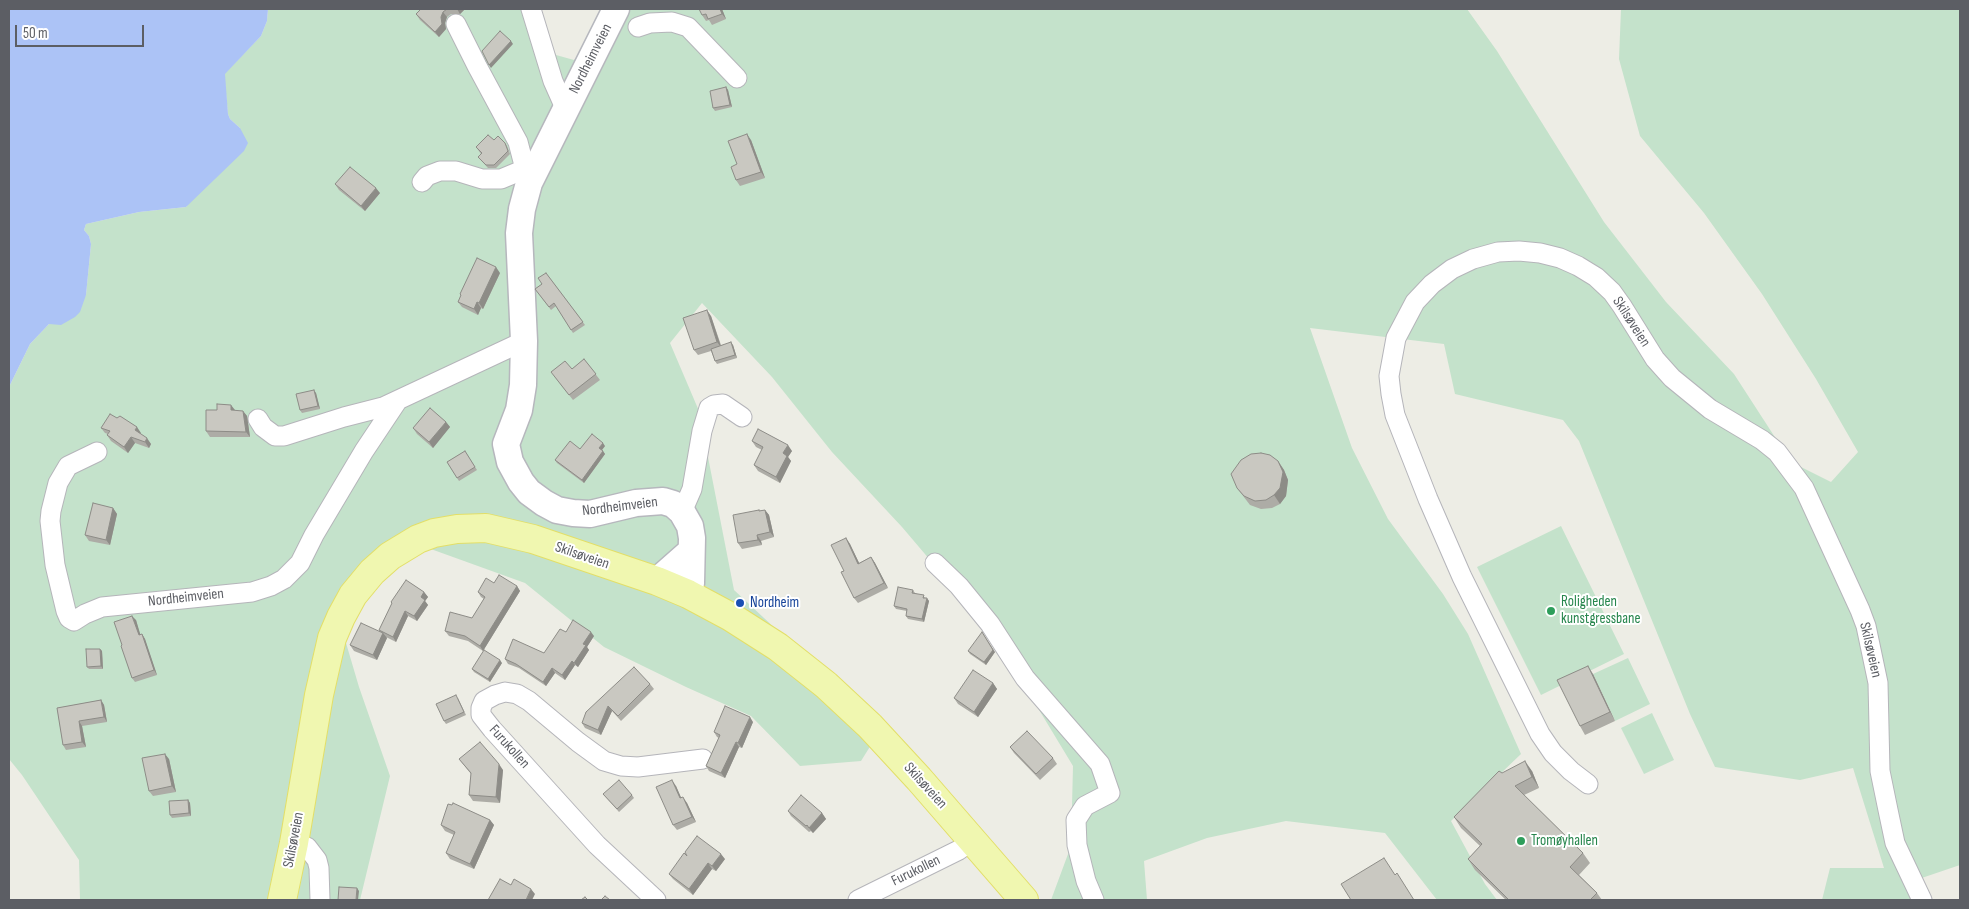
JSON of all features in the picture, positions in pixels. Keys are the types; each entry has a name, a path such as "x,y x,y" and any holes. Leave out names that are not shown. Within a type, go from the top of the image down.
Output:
{"main road":[{"name":"Nordheimveien","path":"616,9 565,108 527,176 519,232 524,341 523,385 519,410 506,444 510,462 521,482 529,492 544,504 557,510 590,514 636,503 663,501 673,504 682,512"},
{"path":"682,512 690,526 691,583 688,594"},
{"name":"Skilsøveien","path":"282,900 294,843 319,695 332,638 353,595 372,572 390,556 418,539 434,533 457,529 486,528 533,539 657,581 688,594 731,617 778,647 826,685 876,732 1024,900"},
{"path":"657,581 691,550"}],"street":[{"name":"Nordheimveien","path":"531,9 553,81 565,108"},
{"path":"646,9 638,27 650,23 672,22 688,27 737,78"},
{"path":"422,182 427,176 440,171 456,171 482,179 493,180 527,176 518,142 456,24"},
{"name":"Skilsøveien","path":"1588,784 1571,771 1553,753 1540,734 1462,577 1395,415 1391,394 1389,376 1396,338 1415,302 1432,284 1452,269 1473,259 1498,252 1520,251 1560,258 1596,277 1612,292 1655,359 1672,378 1710,409 1762,440 1777,452 1804,488 1866,626 1878,683 1880,771 1895,844 1922,900"},
{"path":"258,419 275,436 284,436 383,407 524,341"},
{"name":"Nordheimveien","path":"98,452 68,466 58,483 51,512 50,521 55,565 66,611 69,618 74,622 85,614 102,607 252,592 271,586 284,578 300,563 314,535 364,451 398,400"},
{"path":"682,512 692,489 702,431 709,408 714,404 723,404 742,417"},
{"path":"935,563 959,586 990,624 1025,678 1100,764 1110,792 1085,806 1076,820 1077,845 1086,881 1094,900"},
{"name":"Furukollen","path":"656,900 584,830 492,729 481,715 480,708 484,701 495,695 505,692 517,694 529,701 578,742 604,760 621,766 638,767 703,759"},
{"name":"Furukollen","path":"858,900 959,850 972,840"},
{"path":"294,843 307,847 317,860 320,900"}],"green space":[{"path":"268,9 536,9 556,55 574,60 597,36 606,9 1467,9 1497,51 1604,222 1666,302 1734,374 1791,462 1831,482 1858,452 1816,379 1762,294 1704,213 1640,136 1619,59 1621,9 1960,9 1960,865 1907,883 1920,900 1822,900 1830,868 1884,868 1853,768 1800,780 1715,767 1690,714 1579,441 1563,420 1455,394 1444,344 1310,328 1352,448 1388,519 1443,594 1468,634 1521,754 1451,821 1485,884 1497,900 1437,900 1385,833 1286,821 1207,838 1144,861 1147,900 1051,900 1071,846 1073,766 1021,680 964,600 902,527 832,452 772,377 702,303 670,343 699,411 734,590 809,660 876,737 861,761 800,766 751,716 604,647 525,583 428,548 372,568 341,626 359,687 390,776 360,900 80,900 79,860 22,775 9,759 9,387 30,344 49,324 86,295 91,244 89,236 84,230 86,224 139,212 186,207 240,128 230,119 228,114 224,74 261,36 267,21"},
{"name":"Roligheden kunstgressbane","path":"1561,526 1624,654 1541,695 1477,567"},
{"path":"1628,658 1650,704 1615,721 1593,674"},
{"path":"1652,713 1674,760 1644,774 1621,728"}],"water":[{"path":"9,9 268,9 267,21 261,36 225,74 228,114 230,119 240,128 248,143 244,151 186,207 139,212 86,224 84,230 89,236 91,244 86,295 80,312 61,325 49,324 30,344 9,387"}],"building":[{"path":"421,9 447,9 441,17 442,24 435,32 416,14"},
{"path":"699,9 720,9 722,14 708,19 706,14 702,15"},
{"path":"500,31 511,41 489,65 482,51"},
{"path":"726,87 730,105 713,108 710,91"},
{"path":"747,134 761,172 736,180 731,167 737,164 728,141"},
{"path":"488,135 494,140 498,136 505,143 508,151 494,165 486,165 478,157 482,153 476,147"},
{"path":"350,167 376,188 361,206 335,184"},
{"path":"477,258 496,267 479,303 477,302 474,309 458,302"},
{"path":"546,273 583,322 571,330 554,303 549,307 535,289 542,284 538,278"},
{"path":"707,310 717,342 694,350 683,318"},
{"path":"731,342 735,355 715,361 711,349"},
{"path":"584,359 596,374 569,395 551,372 565,361 572,369"},
{"path":"314,390 318,406 300,410 296,394"},
{"path":"217,404 231,405 231,410 243,411 246,432 206,431 206,410 217,410"},
{"path":"430,408 446,422 429,442 413,428"},
{"path":"110,414 117,418 120,416 137,427 135,430 147,438 145,442 131,437 124,447 107,435 110,431 101,428"},
{"path":"758,429 788,445 783,453 787,456 776,477 754,465 763,447 752,441"},
{"path":"592,434 603,443 599,448 603,451 582,480 555,460 570,441 580,449"},
{"path":"465,451 475,467 457,478 447,462"},
{"path":"1261,453 1270,455 1278,461 1283,472 1280,488 1274,495 1266,500 1255,501 1244,496 1237,488 1231,474 1241,460 1251,454"},
{"path":"93,503 113,508 106,540 85,535"},
{"path":"765,510 770,532 757,535 758,540 738,543 733,515"},
{"path":"846,538 858,564 871,557 884,583 854,598 841,572 844,571 831,545"},
{"path":"499,575 517,586 480,646 465,636 445,631 450,612 472,618 485,597 478,592 486,578 494,583"},
{"path":"406,580 424,592 421,597 425,600 414,616 405,611 393,637 379,630 391,602"},
{"path":"898,587 913,590 912,593 924,595 923,598 927,598 922,619 906,616 907,609 894,606"},
{"path":"132,616 139,635 142,634 154,670 132,678 114,622"},
{"path":"573,620 591,632 583,644 586,645 574,663 572,661 562,675 552,668 543,682 505,659 513,639 544,653 560,629 566,632"},
{"path":"361,623 383,633 373,655 350,645"},
{"path":"982,632 993,650 984,662 968,651"},
{"path":"86,649 100,649 101,666 87,667"},
{"path":"484,650 500,660 488,679 472,669"},
{"path":"1588,666 1610,712 1580,726 1557,680"},
{"path":"634,667 650,684 618,716 608,706 598,730 582,723 586,712"},
{"path":"973,670 993,683 974,712 954,698"},
{"path":"456,695 464,712 444,721 436,704"},
{"path":"101,700 104,717 79,721 82,742 63,745 57,708"},
{"path":"725,706 750,717 721,773 706,766 720,735 714,732"},
{"path":"1027,731 1053,758 1036,774 1010,747"},
{"path":"480,742 499,764 496,797 469,795 471,773 459,759"},
{"path":"165,754 172,786 149,791 142,758"},
{"name":"Tromøyhallen","path":"1525,761 1532,777 1515,786 1583,853 1570,867 1597,893 1590,900 1509,900 1468,859 1482,844 1454,817 1499,771 1502,773"},
{"path":"619,780 632,795 617,809 603,794"},
{"path":"672,780 680,798 683,797 692,817 673,825 656,787"},
{"path":"801,795 822,813 809,828 788,811"},
{"path":"188,800 189,813 170,815 169,801"},
{"path":"453,803 490,820 470,864 446,853 455,832 441,825 448,804 452,805"},
{"path":"697,836 721,854 712,866 708,863 689,889 669,874 684,853 687,856 685,852"},
{"path":"1384,858 1395,875 1397,873 1414,900 1351,900 1341,884"},
{"path":"500,879 511,885 514,879 531,889 526,900 488,900"},
{"path":"339,887 357,888 356,900 338,900"},
{"path":"605,896 610,900 601,900"}],"place":[{"name":"Nordheim","path":"740,603"},
{"name":"Roligheden kunstgressbane","path":"1551,611"},
{"name":"Tromøyhallen","path":"1521,841"}]}
